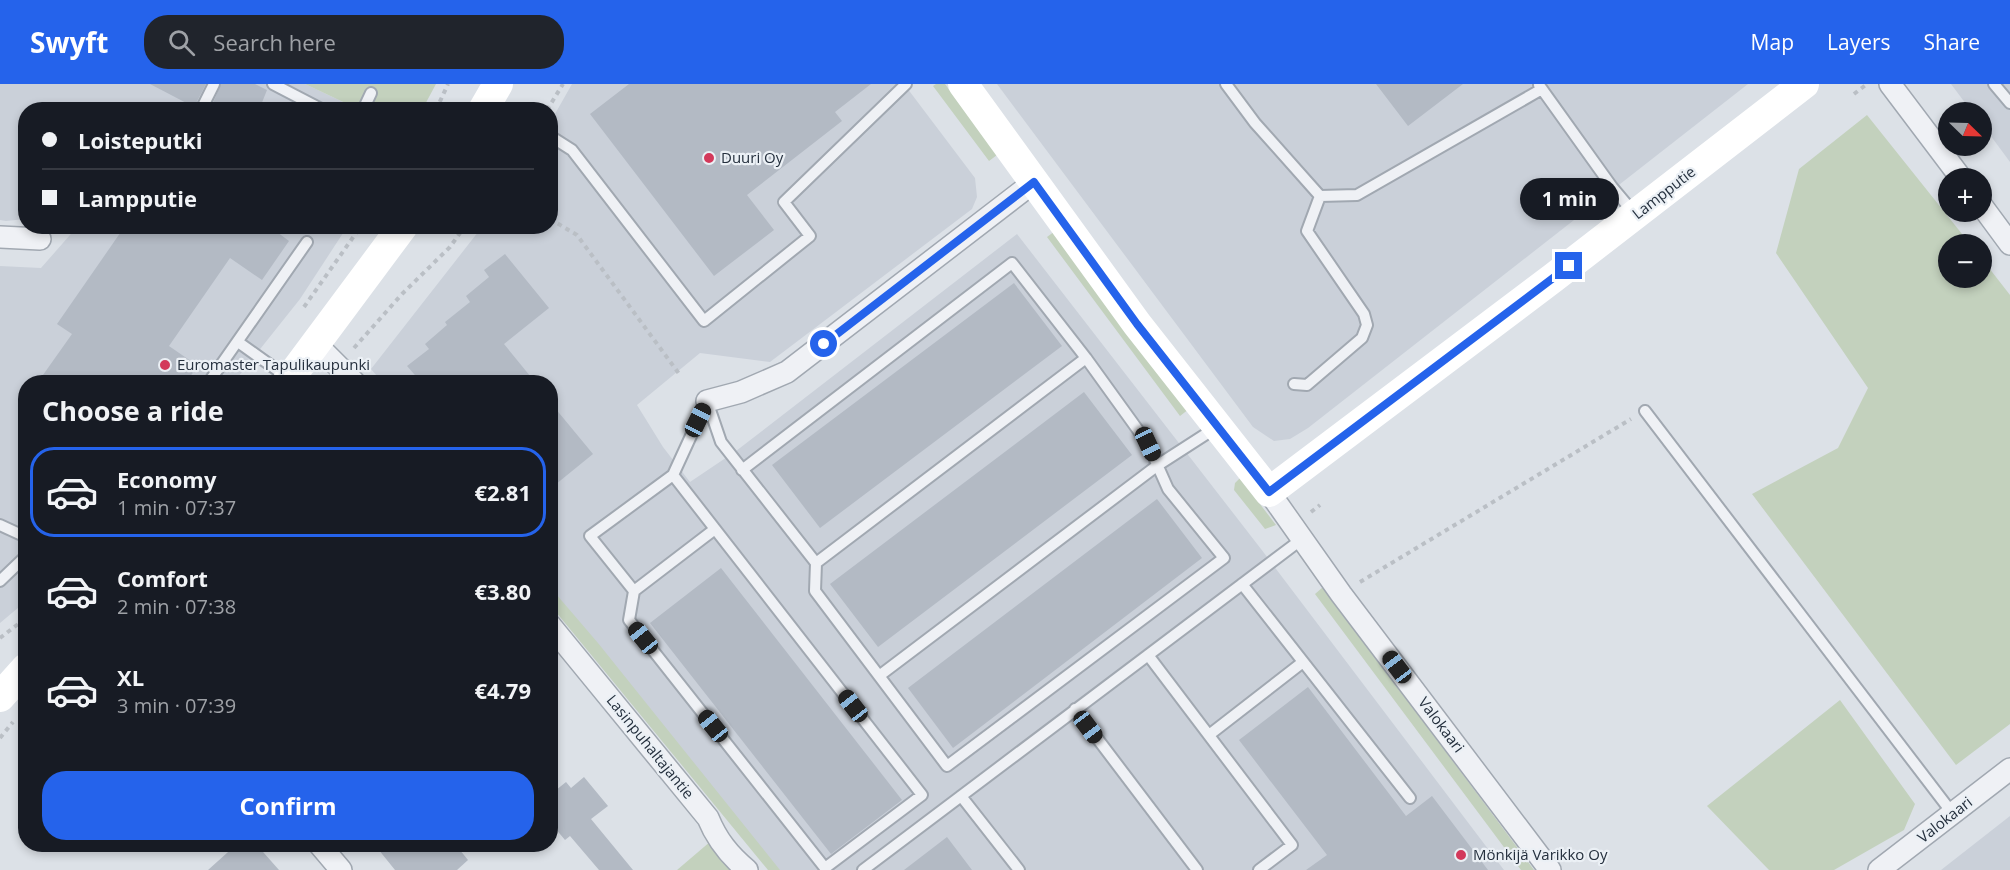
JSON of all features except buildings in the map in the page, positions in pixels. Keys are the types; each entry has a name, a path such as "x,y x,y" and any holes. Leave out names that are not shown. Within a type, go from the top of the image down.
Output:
{"street":[{"path":"963,84 1137,324 1269,492"},
{"name":"Lampputie","path":"1269,492 1804,84"},
{"path":"1890,84 1953,168"},
{"path":"707,401 741,392 787,372 1034,182"},
{"path":"1992,220 2010,244"},
{"path":"293,375 396,234"},
{"path":"0,237 40,239"},
{"path":"316,344 347,375"},
{"name":"Valokaari","path":"1269,492 1341,594 1550,870"},
{"name":"Lasinpuhaltajantie","path":"558,635 708,819 716,838 747,870"},
{"path":"0,683 18,673"},
{"path":"0,697 18,677"},
{"name":"Valokaari","path":"1879,870 2010,768"},
{"path":"326,852 341,870"}],"lane":[{"path":"205,102 214,84"},
{"path":"273,84 308,102"},
{"path":"558,141 572,150 704,321 810,236 784,202 906,84"},
{"path":"1226,84 1255,123 1320,196 1357,195 1540,86 1612,188 1635,215"},
{"path":"1999,85 2010,103"},
{"path":"367,102 371,93"},
{"path":"1294,384 1307,385 1362,338 1368,325 1364,314 1307,231 1320,196"},
{"path":"214,375 307,242"},
{"path":"707,401 721,442 742,470 816,563 815,591 947,766 1224,558 1168,489 1148,444 1086,358 1012,263 742,470"},
{"path":"238,342 280,375"},
{"path":"816,563 1086,358"},
{"path":"634,591 590,536 673,475 707,401"},
{"path":"1645,411 1953,814"},
{"path":"879,676 1158,465 1218,427"},
{"path":"673,475 922,795 825,868 628,620 634,591 715,529"},
{"path":"0,525 18,533"},
{"path":"863,870 1302,539"},
{"path":"0,581 18,564"},
{"path":"1242,584 1410,798"},
{"path":"1148,655 1292,845 1259,870"},
{"path":"1209,735 1303,662"},
{"path":"1075,709 1197,870"},
{"path":"962,796 1019,870"}],"path":[{"path":"440,102 448,84"},
{"path":"552,102 563,84"},
{"path":"1854,94 1867,84"},
{"path":"558,224 577,235 680,375"},
{"path":"303,308 355,234"},
{"path":"339,366 402,294 450,247 459,234"},
{"path":"1341,594 1645,411"},
{"path":"0,638 18,624"}],"shaded area":[{"path":"0,84 305,84 343,102 18,102 18,220 0,220"},
{"path":"572,84 904,84 975,178 977,197 972,209 770,362 700,353 637,405 663,447 690,482 736,451 1017,234 1261,549 1504,870 779,870 558,599 558,375 376,375 371,369 477,234 558,234 558,109"},
{"path":"997,84 1748,84 1308,428 1290,439 1274,441 1253,427"},
{"path":"1951,84 2010,84 2010,162 1992,138 1992,102 1964,102"},
{"path":"71,234 342,234 300,299 240,375 18,375 18,608 0,623 0,266 41,268"},
{"path":"2010,816 2010,870 1941,870"}],"green space":[{"path":"305,84 436,84 426,102 343,102"},
{"path":"945,84 997,155 989,161 933,86"},
{"path":"1867,115 1938,204 1938,222 1952,222 1962,234 1938,234 1938,288 1992,288 1992,272 2010,295 2010,724 1956,765 1752,494 1838,448 1868,388 1776,253 1799,169"},
{"path":"1055,231 1189,409 1180,416 1047,237"},
{"path":"1240,478 1276,525 1265,529 1234,490 1235,483"},
{"path":"1323,587 1534,870 1521,870 1315,594"},
{"path":"558,596 780,870 768,870 558,615"},
{"path":"1840,700 1915,804 1904,830 1834,870 1769,870 1707,806"},
{"path":"711,841 735,870 677,870"}],"place":[{"name":"Duuri Oy","path":"709,158"},
{"name":"Euromaster Tapulikaupunki","path":"165,365"},
{"name":"Mönkijä Varikko Oy","path":"1461,855"}],"route":[{"path":"824,344 1034,182 1137,324 1269,492 1569,266"}]}
